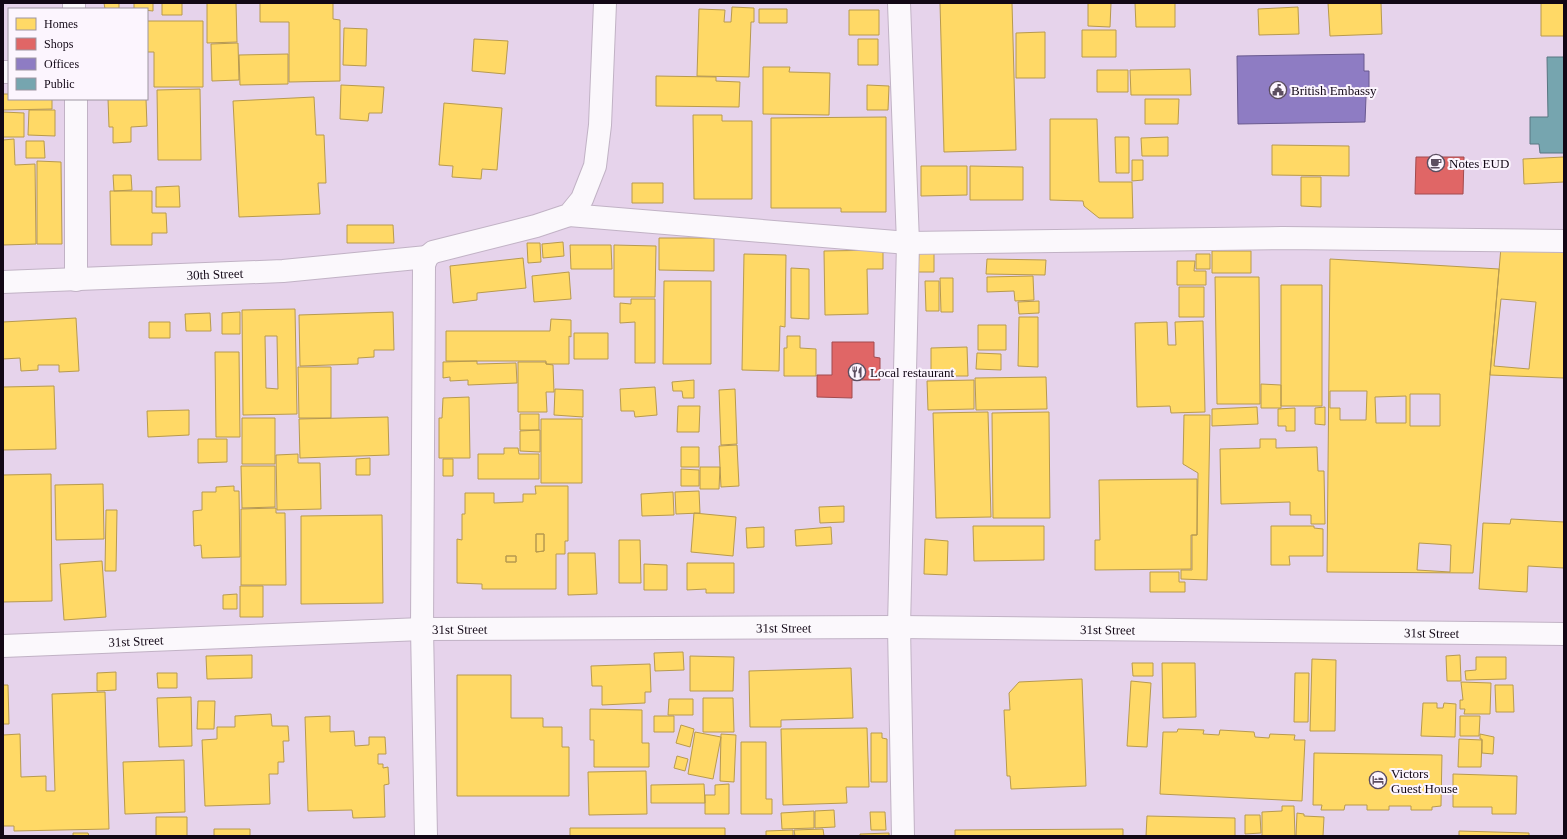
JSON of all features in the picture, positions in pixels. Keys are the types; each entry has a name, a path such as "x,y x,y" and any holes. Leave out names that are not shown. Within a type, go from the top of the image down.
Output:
{"street":[{"path":"569,215 582,199 595,166 600,125 604,3"},
{"path":"899,3 908,243 898,627 902,836"},
{"path":"76,100 76,280"},
{"path":"569,215 908,243 1282,238 1564,241"},
{"name":"30th Street","path":"3,282 283,271 426,257 442,249 536,226 569,215"},
{"path":"426,257 423,274 422,629 426,836"},
{"name":"31st Street","path":"3,646 422,629 898,627 1564,634"}],"building: Homes":[{"path":"104,3 119,3 119,8 105,8"},
{"path":"134,3 153,3 153,11 148,10 148,8 134,8"},
{"path":"162,3 182,3 182,15 162,15"},
{"path":"207,3 236,3 237,42 207,43"},
{"path":"260,3 333,3 333,19 340,20 340,81 289,82 289,22 260,22"},
{"path":"940,3 1012,3 1016,150 944,152"},
{"path":"1088,3 1111,3 1110,27 1088,26"},
{"path":"1135,3 1175,3 1175,27 1136,27"},
{"path":"1328,3 1381,3 1382,34 1330,36"},
{"path":"1541,3 1564,3 1564,36 1541,36"},
{"path":"732,7 754,8 754,22 751,22 749,77 697,76 699,9 725,10 724,22 731,22"},
{"path":"1298,7 1299,34 1259,35 1258,9"},
{"path":"759,9 787,9 787,23 759,23"},
{"path":"849,10 879,10 879,35 849,35"},
{"path":"148,21 203,21 203,87 154,87 154,52 148,52"},
{"path":"344,28 367,29 366,66 343,65"},
{"path":"1082,30 1116,30 1116,57 1082,57"},
{"path":"1045,32 1045,78 1016,78 1016,33"},
{"path":"474,39 508,41 505,74 472,71"},
{"path":"858,39 878,39 878,65 858,65"},
{"path":"238,43 239,80 212,81 211,44"},
{"path":"288,54 288,84 240,85 239,55"},
{"path":"763,67 790,67 789,72 830,73 829,115 763,114"},
{"path":"1190,69 1191,95 1131,95 1130,70"},
{"path":"1097,70 1128,70 1128,92 1097,92"},
{"path":"656,76 716,77 716,81 740,82 739,107 656,106"},
{"path":"341,85 384,87 382,113 369,113 368,121 340,119"},
{"path":"867,85 889,86 888,110 867,110"},
{"path":"200,89 201,160 158,160 157,90"},
{"path":"3,94 8,94 8,100 52,100 52,109 3,110"},
{"path":"314,97 316,135 324,135 326,183 318,183 320,214 239,217 233,101"},
{"path":"1145,99 1179,99 1178,124 1145,124"},
{"path":"108,100 146,100 147,126 131,127 131,142 113,143 113,127 109,127"},
{"path":"444,103 502,108 497,170 482,169 481,179 452,177 453,166 439,165"},
{"path":"29,110 55,110 55,136 28,135"},
{"path":"3,112 24,113 24,137 3,137"},
{"path":"693,115 722,115 722,121 752,121 752,199 694,199"},
{"path":"886,117 886,212 841,212 841,208 771,208 771,118"},
{"path":"1050,119 1097,119 1099,182 1132,182 1133,218 1099,218 1084,206 1083,201 1050,200"},
{"path":"1115,137 1129,137 1129,173 1116,173"},
{"path":"1168,137 1168,156 1142,156 1141,138"},
{"path":"14,139 15,165 35,164 36,244 3,245 3,140"},
{"path":"26,141 44,141 45,158 26,158"},
{"path":"1272,145 1349,146 1349,176 1272,175"},
{"path":"1564,157 1564,182 1524,184 1523,159"},
{"path":"1132,160 1143,160 1143,180 1132,181"},
{"path":"37,161 61,162 62,244 37,244"},
{"path":"921,166 967,166 967,195 921,196"},
{"path":"970,166 1023,167 1023,200 970,200"},
{"path":"113,175 131,175 132,190 114,191"},
{"path":"1301,177 1321,177 1321,207 1301,206"},
{"path":"632,183 663,183 663,203 632,203"},
{"path":"179,186 180,207 156,207 156,187"},
{"path":"110,191 152,191 152,213 166,213 167,233 152,233 152,245 111,245"},
{"path":"347,225 393,225 394,243 347,243"},
{"path":"659,238 714,238 714,271 659,270"},
{"path":"563,242 564,256 543,258 542,244"},
{"path":"527,243 540,243 541,262 528,263"},
{"path":"570,245 611,245 612,269 571,269"},
{"path":"614,245 656,246 655,297 614,297"},
{"path":"1501,247 1564,249 1564,378 1490,375"},
{"path":"883,250 883,269 867,269 868,314 825,315 824,251"},
{"path":"919,251 934,251 934,272 918,272"},
{"path":"1212,251 1251,251 1251,273 1212,273"},
{"path":"744,254 786,255 785,327 780,326 779,371 742,370"},
{"path":"1196,254 1210,254 1210,269 1196,269"},
{"path":"523,258 526,288 477,293 477,300 453,303 450,266"},
{"path":"987,259 1046,260 1045,275 986,274"},
{"path":"1330,259 1499,269 1473,573 1327,572"},
{"path":"1177,261 1195,261 1194,271 1206,271 1206,285 1177,285"},
{"path":"791,268 809,269 809,319 791,318"},
{"path":"569,272 571,299 534,302 532,276"},
{"path":"1033,276 1034,300 1015,301 1014,291 987,292 987,277"},
{"path":"1215,277 1259,277 1260,404 1217,404"},
{"path":"940,278 953,278 953,312 941,312"},
{"path":"664,281 711,281 711,364 663,364"},
{"path":"925,281 939,281 939,311 926,311"},
{"path":"1281,285 1322,285 1322,406 1281,406"},
{"path":"1179,287 1204,287 1204,317 1179,317"},
{"path":"631,299 655,299 655,363 635,363 635,322 620,323 620,303 631,304"},
{"path":"1501,299 1536,302 1529,369 1494,366"},
{"path":"1039,301 1039,313 1019,314 1018,302"},
{"path":"295,309 297,414 243,415 242,310","holes":["265,336 277,336 278,389 266,388"]},
{"path":"240,312 240,334 222,334 222,313"},
{"path":"393,312 394,350 374,350 374,357 358,358 358,364 300,366 299,315"},
{"path":"210,313 211,331 186,331 185,314"},
{"path":"1019,317 1038,317 1038,367 1018,366"},
{"path":"76,318 79,371 59,372 59,365 38,365 38,370 21,371 20,358 3,359 3,322"},
{"path":"551,319 571,320 571,337 569,336 569,364 546,364 546,361 446,361 446,331 550,331"},
{"path":"1203,321 1205,412 1171,413 1170,406 1137,407 1135,323 1167,322 1168,345 1176,345 1175,322"},
{"path":"149,322 170,322 170,338 149,338"},
{"path":"978,325 1006,325 1006,350 978,350"},
{"path":"574,333 608,333 608,359 574,359"},
{"path":"787,336 800,336 800,348 816,349 816,376 784,376 784,348 787,348"},
{"path":"967,347 968,376 931,376 931,348"},
{"path":"215,352 239,352 240,437 216,437"},
{"path":"977,353 1001,354 1001,370 976,369"},
{"path":"477,361 477,364 516,363 517,383 468,385 468,380 450,381 450,377 443,378 443,362"},
{"path":"518,362 546,362 546,364 553,365 554,392 546,392 547,412 518,412"},
{"path":"298,367 331,367 331,418 299,418"},
{"path":"1046,377 1047,409 976,410 975,378"},
{"path":"694,380 694,398 683,398 682,391 673,391 672,382"},
{"path":"974,380 974,409 928,410 927,381"},
{"path":"1261,384 1281,385 1281,408 1261,408"},
{"path":"54,386 56,449 3,450 3,387"},
{"path":"655,387 657,415 635,417 634,411 621,411 620,389"},
{"path":"555,389 583,390 583,417 554,415"},
{"path":"735,389 737,444 721,445 719,390"},
{"path":"1330,391 1367,391 1366,420 1340,420 1340,408 1330,408"},
{"path":"1410,394 1440,394 1440,426 1410,426"},
{"path":"1406,396 1406,423 1376,423 1375,397"},
{"path":"469,397 470,458 439,458 439,418 442,418 443,398"},
{"path":"678,406 700,406 699,432 677,432"},
{"path":"1257,407 1258,424 1212,426 1212,409"},
{"path":"1325,407 1325,425 1315,424 1315,408"},
{"path":"1295,408 1295,431 1286,431 1286,426 1278,426 1278,409"},
{"path":"189,410 189,435 148,437 147,411"},
{"path":"988,412 991,517 936,518 933,413"},
{"path":"1049,412 1050,518 993,518 992,413"},
{"path":"520,414 539,414 539,430 520,430"},
{"path":"1184,415 1210,415 1207,580 1181,579 1181,570 1192,570 1192,535 1197,535 1198,473 1183,464"},
{"path":"388,417 389,455 300,458 299,419"},
{"path":"242,418 275,418 275,464 242,464"},
{"path":"541,419 582,419 582,483 541,483"},
{"path":"540,430 540,452 520,451 520,431"},
{"path":"198,439 227,439 227,462 198,463"},
{"path":"1260,439 1276,439 1276,448 1317,447 1318,471 1324,471 1325,524 1311,524 1311,515 1290,515 1290,502 1221,504 1220,449 1260,448"},
{"path":"737,445 739,486 721,487 719,446"},
{"path":"681,447 699,447 699,467 681,467"},
{"path":"504,448 518,448 519,454 539,454 539,479 478,479 478,454 504,454"},
{"path":"298,454 298,463 320,463 321,509 277,510 276,455"},
{"path":"370,458 370,475 356,475 356,459"},
{"path":"443,459 453,459 453,476 443,476"},
{"path":"241,466 275,466 275,507 242,508"},
{"path":"700,467 720,467 719,489 700,489"},
{"path":"681,469 699,470 699,486 681,486"},
{"path":"51,474 52,601 3,602 3,475"},
{"path":"1197,479 1197,535 1191,535 1191,569 1095,570 1095,540 1100,540 1099,480"},
{"path":"103,484 104,539 56,540 55,485"},
{"path":"234,486 234,491 239,491 240,557 202,558 201,545 194,546 193,511 202,510 202,492 216,492 216,487"},
{"path":"535,486 568,486 568,541 565,541 565,554 556,554 556,589 482,589 482,584 457,583 457,539 462,540 462,514 465,514 465,493 494,493 494,503 523,502 523,494 536,494","holes":["536,534 544,534 544,551 536,552","506,556 516,556 516,562 506,562"]},
{"path":"699,491 700,513 676,514 675,492"},
{"path":"673,492 674,515 642,516 641,494"},
{"path":"844,506 844,522 820,523 819,507"},
{"path":"276,508 276,513 285,513 286,585 241,585 241,509"},
{"path":"106,510 117,510 116,571 105,571"},
{"path":"694,513 736,517 733,556 691,552"},
{"path":"382,515 383,603 301,604 301,516"},
{"path":"1511,519 1564,522 1564,568 1528,566 1527,592 1479,589 1483,523 1510,524"},
{"path":"973,526 1044,526 1044,560 974,561"},
{"path":"1271,526 1314,526 1314,528 1323,529 1323,556 1289,556 1290,565 1271,565"},
{"path":"764,527 764,547 747,548 746,528"},
{"path":"831,527 832,544 796,546 795,530"},
{"path":"536,534 544,534 544,551 536,552"},
{"path":"925,539 948,541 947,575 924,574"},
{"path":"619,540 640,540 641,583 619,583"},
{"path":"1419,543 1451,545 1450,572 1417,570"},
{"path":"568,553 595,553 597,594 568,595"},
{"path":"506,556 516,556 516,562 506,562"},
{"path":"102,561 106,617 64,620 60,564"},
{"path":"687,563 734,563 734,593 706,593 706,589 687,590"},
{"path":"644,564 667,565 667,590 644,590"},
{"path":"1150,572 1179,572 1179,582 1185,582 1185,592 1150,592"},
{"path":"240,586 263,586 263,617 240,617"},
{"path":"237,594 237,609 223,609 223,595"},
{"path":"683,652 684,670 655,671 654,653"},
{"path":"252,655 252,678 207,679 206,656"},
{"path":"1460,655 1461,681 1447,681 1446,656"},
{"path":"690,656 734,657 733,691 690,691"},
{"path":"1476,657 1506,657 1506,679 1466,680 1465,671 1476,670"},
{"path":"1312,659 1336,660 1335,731 1310,731"},
{"path":"1132,663 1153,663 1153,676 1133,676"},
{"path":"1162,663 1195,663 1196,717 1163,718"},
{"path":"650,664 651,692 645,692 645,703 602,705 602,686 592,686 591,666"},
{"path":"851,668 853,718 781,720 781,727 750,727 749,671"},
{"path":"116,672 116,690 97,691 97,673"},
{"path":"157,673 177,673 177,688 158,688"},
{"path":"1295,673 1309,673 1308,722 1294,722"},
{"path":"457,675 511,675 511,718 543,718 543,727 562,727 562,747 569,747 569,796 457,796"},
{"path":"1082,679 1086,786 1011,789 1010,776 1007,776 1004,710 1010,710 1009,693 1019,682"},
{"path":"1131,681 1151,683 1147,747 1127,746"},
{"path":"1461,682 1491,683 1490,714 1464,714 1465,709 1460,709 1460,700 1463,700"},
{"path":"3,685 8,685 9,724 3,724"},
{"path":"1495,685 1513,685 1514,712 1496,712"},
{"path":"105,692 109,829 14,831 14,826 3,826 3,735 20,734 21,777 46,776 46,791 55,791 52,694"},
{"path":"191,697 192,746 159,747 157,698"},
{"path":"703,698 733,698 734,732 703,732"},
{"path":"669,699 693,699 693,715 668,715"},
{"path":"198,701 215,701 214,729 197,729"},
{"path":"1423,703 1437,703 1437,708 1443,708 1444,703 1456,704 1455,737 1421,736"},
{"path":"590,709 642,710 642,743 649,743 649,767 594,767 594,740 590,740"},
{"path":"271,714 272,726 288,726 289,741 283,741 284,762 278,762 278,774 269,774 270,804 205,806 202,740 217,739 217,727 235,727 235,716"},
{"path":"330,716 330,732 354,731 355,746 369,745 369,737 385,737 386,754 378,754 378,764 383,764 383,768 388,767 389,784 384,785 385,817 353,818 352,810 308,811 305,717"},
{"path":"654,716 674,716 674,732 654,732"},
{"path":"1460,716 1480,716 1479,736 1460,736"},
{"path":"681,725 694,729 690,747 676,743"},
{"path":"867,728 869,787 846,787 847,803 783,805 781,729"},
{"path":"1178,729 1204,730 1203,734 1219,735 1220,730 1254,732 1255,737 1269,738 1270,734 1295,735 1294,740 1305,740 1302,801 1160,794 1163,732 1177,732"},
{"path":"695,732 721,737 713,779 688,774"},
{"path":"871,733 882,733 882,738 887,739 887,782 871,782"},
{"path":"721,734 736,735 734,782 720,781"},
{"path":"1480,734 1494,737 1493,754 1482,753 1482,739 1480,739"},
{"path":"1459,739 1482,740 1481,767 1458,767"},
{"path":"741,742 766,742 766,799 772,799 772,814 741,814"},
{"name":"Victors Guest House","path":"1314,753 1442,755 1441,806 1432,807 1432,810 1411,810 1411,806 1389,806 1389,810 1367,810 1367,805 1345,805 1344,810 1321,810 1322,805 1313,805"},
{"path":"677,756 688,759 685,771 674,768"},
{"path":"184,760 185,812 125,814 123,762"},
{"path":"646,771 647,814 589,815 588,772"},
{"path":"1453,774 1517,776 1516,814 1492,814 1492,807 1453,807"},
{"path":"704,784 705,803 651,803 651,785"},
{"path":"729,784 729,814 705,814 705,795 715,795 715,785"},
{"path":"1282,806 1294,806 1295,836 1262,836 1262,812 1282,811"},
{"path":"834,810 835,827 815,828 815,811"},
{"path":"814,811 814,828 782,829 781,813"},
{"path":"870,812 885,812 886,830 871,830"},
{"path":"1297,813 1304,814 1304,816 1324,817 1323,836 1296,836"},
{"path":"1245,815 1260,815 1261,833 1245,834"},
{"path":"1147,816 1235,818 1235,836 1146,836"},
{"path":"156,817 187,817 187,836 156,836"},
{"path":"570,828 725,828 725,836 570,836"},
{"path":"214,829 250,829 250,836 214,836"},
{"path":"823,829 824,836 795,836 794,830"},
{"path":"1123,829 1123,836 955,836 955,830"},
{"path":"793,830 793,836 766,836 766,831"},
{"path":"1459,831 1529,833 1529,836 1459,836"},
{"path":"73,833 88,833 89,836 73,836"},
{"path":"889,833 889,836 860,836 860,834"}],"building: Shops":[{"path":"1416,157 1464,157 1463,194 1415,194"},
{"path":"832,342 874,342 874,357 880,358 880,380 852,380 852,398 817,397 817,375 832,375"}],"building: Offices":[{"path":"1364,54 1364,71 1369,71 1369,95 1366,97 1365,122 1238,124 1237,56"}],"building: Public":[{"path":"1547,57 1564,57 1564,153 1540,153 1539,144 1530,144 1530,117 1548,117"}],"place":[{"name":"British Embassy","path":"1278,90"},
{"name":"Notes EUD","path":"1436,163"},
{"name":"Local restaurant","path":"857,372"},
{"name":"Victors Guest House","path":"1378,780"}]}
